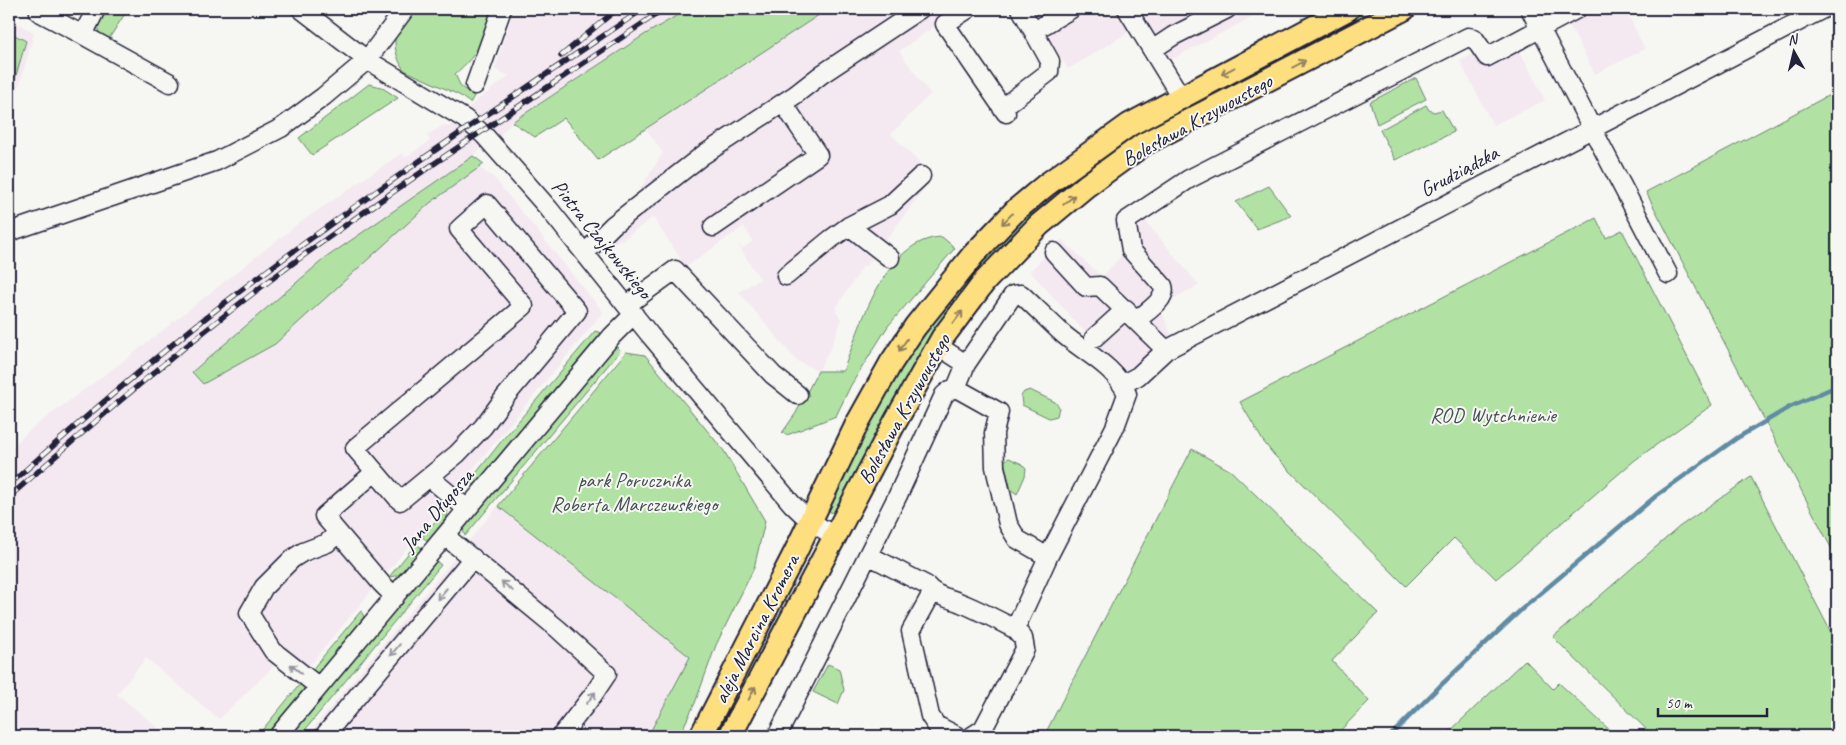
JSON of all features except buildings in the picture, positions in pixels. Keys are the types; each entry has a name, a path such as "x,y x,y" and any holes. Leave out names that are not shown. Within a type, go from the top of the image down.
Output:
{"main road":[{"name":"Bolesława Krzywoustego","path":"810,521 858,422 890,363 915,327 972,255 1016,210 1046,185 1129,125 1348,9"},
{"name":"Bolesława Krzywoustego","path":"834,536 944,335 986,281 1039,225 1086,186 1144,144 1404,9"},
{"name":"aleja Marcina Kromera","path":"701,736 810,521"},
{"name":"aleja Marcina Kromera","path":"730,736 834,536"}],"street":[{"path":"83,34 96,9"},
{"name":"Piotra Czajkowskiego","path":"301,9 367,60 465,119 482,133 517,171 650,335 792,504 810,521 834,536"},
{"path":"9,232 217,161 281,128 323,97 367,60 404,9"},
{"path":"475,85 502,9"},
{"path":"585,254 613,225 703,155 783,103 822,74 920,9"},
{"path":"968,9 945,24 1004,111 1049,72 1051,67 1050,61 1021,9"},
{"path":"1044,25 1071,9"},
{"path":"1127,9 1181,97"},
{"path":"1152,50 1173,36 1226,9"},
{"path":"1530,9 1668,274"},
{"path":"1094,338 1162,297 1165,291 1163,286 1131,250 1126,221 1189,179 1468,38 1474,38 1487,57 1577,9"},
{"name":"Grudziądzka","path":"1126,383 1166,350 1823,9"},
{"path":"39,12 83,34 170,83"},
{"path":"713,227 818,155 783,103"},
{"path":"786,276 831,238 849,226 890,205 921,176"},
{"path":"487,204 577,311 505,397 483,427 457,454 400,501 375,472 355,448 524,306 460,229 487,204"},
{"path":"849,226 890,258"},
{"path":"1054,252 1086,287 1100,286 1166,350"},
{"name":"Jana Długosza","path":"278,736 612,336 630,310 675,270 773,375 798,395"},
{"path":"777,736 868,555 944,395 956,388 966,364 1013,295 1021,294 1064,335 1126,383 1127,394 1115,427 1048,557 1015,629"},
{"path":"938,346 966,364"},
{"path":"956,388 999,412 994,434 995,466 1008,524 1017,539 1048,557"},
{"path":"375,472 324,516 395,597"},
{"path":"429,477 467,509"},
{"path":"319,687 273,651 249,613 264,587 292,559 303,552 327,543 338,533"},
{"path":"445,536 558,628 607,674 593,696 560,736"},
{"path":"868,555 926,585 932,593 960,603 1015,629 1023,638 1025,650 983,730 972,736"},
{"path":"324,736 473,558"},
{"path":"932,593 911,631 930,716 936,725 957,736"}],"shaded area":[{"path":"514,9 688,9 644,35 512,121 502,133 466,161 470,161 494,178 603,312 298,679 278,662 219,719 146,658 117,694 168,736 9,736 9,450 31,429 125,360 298,224 402,153 405,158 430,141 427,135 444,125 449,127 471,105 509,76 495,69"},
{"path":"828,9 959,9 899,51 930,94 891,134 933,177 866,266 864,265 835,309 841,320 831,347 818,371 796,360 739,292 760,279 737,243 742,249 753,241 744,226 686,267 653,217 621,241 620,239 605,249 590,231 637,194 663,153 646,128"},
{"path":"1030,9 1134,9 1135,28 1068,69"},
{"path":"1140,9 1267,9 1170,60"},
{"path":"1571,9 1625,9 1645,49 1595,74 1563,13"},
{"path":"9,19 34,33 9,121"},
{"path":"1513,38 1545,100 1493,125 1460,61"},
{"path":"1145,221 1199,285 1159,306 1174,342 1121,372 1030,271 1062,240 1102,277 1124,253 1121,248"},
{"path":"498,506 690,657 648,736 307,736"}],"green space":[{"path":"103,9 128,9 108,40 101,37 97,27"},
{"path":"415,9 495,9 481,44 471,58 455,74 461,87 474,96 470,103 459,95 404,70 401,66 396,51 397,31"},
{"path":"688,9 828,9 598,160 564,118 535,137 512,122 644,35"},
{"path":"1369,9 1387,9 1039,215 836,513 830,512 828,507 887,392 932,318 1012,226 1073,173 1178,107"},
{"path":"9,32 26,41 9,100"},
{"path":"1416,78 1426,99 1377,124 1370,102"},
{"path":"369,84 381,87 398,98 312,155 299,138"},
{"path":"1837,91 1837,559 1646,192"},
{"path":"1426,105 1429,110 1434,112 1442,110 1454,132 1395,160 1380,130"},
{"path":"473,156 484,164 430,203 275,344 203,384 192,372 324,259"},
{"path":"1269,186 1291,216 1257,229 1236,202"},
{"name":"ROD Wytchnienie","path":"1596,218 1606,238 1622,230 1712,405 1635,460 1496,579 1454,538 1406,586 1274,455 1263,441 1240,402"},
{"path":"942,237 955,248 888,326 851,385 836,416 787,435 782,433 796,413 818,371 843,371 867,310 877,289 890,269 904,253 922,242"},
{"path":"595,331 601,333 476,484 466,486 504,438"},
{"path":"616,345 620,351 465,536 463,530"},
{"name":"park Porucznika Roberta Marczewskiego","path":"626,352 645,355 724,451 765,521 754,568 716,645 695,703 679,736 648,736 690,657 498,506"},
{"path":"1030,390 1055,402 1059,407 1057,416 1049,418 1022,405 1021,396 1024,392"},
{"path":"1192,449 1231,471 1378,613 1332,661 1369,701 1335,736 1044,736"},
{"path":"1009,458 1026,468 1025,476 1017,494 1011,490 1004,461"},
{"path":"1751,477 1837,644 1837,736 1653,736 1553,637 1679,527"},
{"path":"448,506 447,517 428,541 422,537"},
{"path":"416,544 422,548 412,562 404,571 389,577"},
{"path":"436,561 441,565 300,736 291,736"},
{"path":"361,611 364,617 319,673 310,672"},
{"path":"1525,660 1553,689 1559,683 1616,736 1453,736 1449,732"},
{"path":"828,664 839,669 844,690 838,704 813,692"},
{"path":"301,683 304,689 265,736 258,735"}],"waterway":[{"path":"1390,736 1522,609 1656,496 1737,438 1790,407 1837,386"}],"railway":[{"path":"561,56 617,9"},
{"path":"9,485 141,371 273,266 430,154 643,9"},
{"path":"9,497 142,382 281,272 423,171 664,9"}]}
